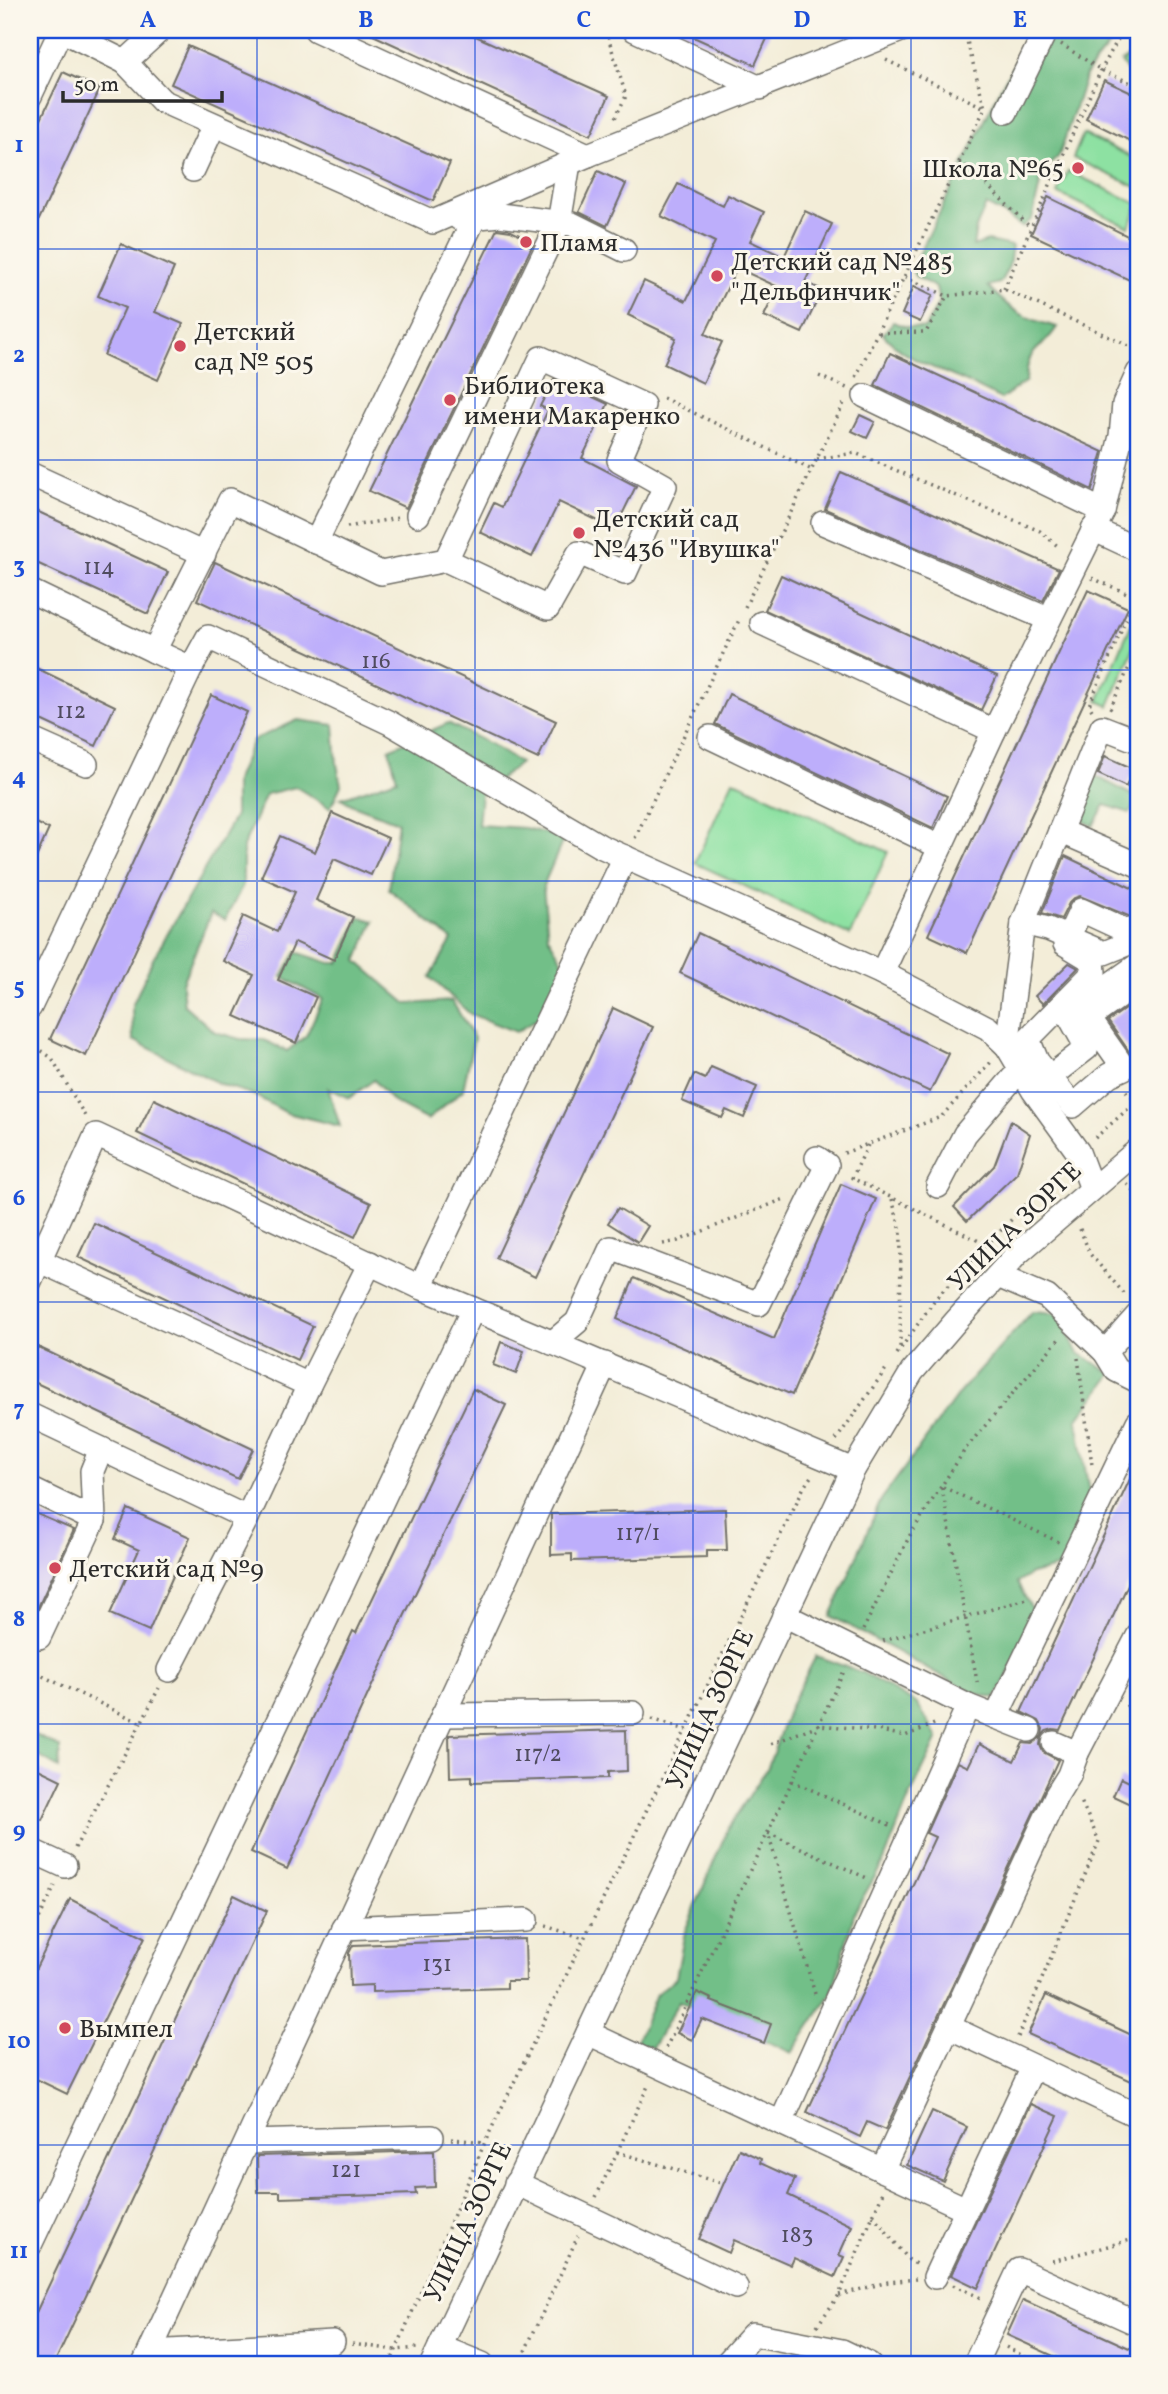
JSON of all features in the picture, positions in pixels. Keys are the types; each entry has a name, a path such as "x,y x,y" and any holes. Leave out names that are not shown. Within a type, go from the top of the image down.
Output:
{"street":[{"path":"30,96 61,30 125,62 162,101 433,222 499,215 559,222 572,224 624,250"},
{"path":"125,62 160,30"},
{"path":"316,30 585,156"},
{"path":"635,30 760,88"},
{"path":"433,222 585,156 901,30"},
{"path":"996,110 1041,31"},
{"path":"193,170 214,125"},
{"path":"418,515 559,222 585,156"},
{"path":"316,542 475,218"},
{"path":"154,652 230,500 382,573 446,560 548,608 579,553 625,573 665,486 619,460 643,405 541,358 446,560"},
{"path":"882,973 994,731 1098,520 1121,436 1124,404 1138,373"},
{"path":"858,393 1098,520 1138,550"},
{"path":"30,474 204,554"},
{"path":"823,523 1048,619"},
{"path":"30,591 191,668"},
{"path":"749,616 994,731"},
{"path":"30,1007 208,637 390,723 600,846 882,973 988,1027 1035,1080 1078,1152 1083,1196"},
{"path":"1007,1046 1023,923 1102,727 1138,741"},
{"path":"710,737 940,847"},
{"path":"30,739 86,764"},
{"path":"1060,831 1138,865"},
{"path":"421,1287 625,857"},
{"path":"1023,923 1048,929 1068,938 1104,953 1134,938 1132,934 1081,910 1068,938 1065,944 1093,961 1094,972 1028,1039 1037,1061 1035,1080"},
{"path":"1035,1080 1087,1048 1068,1014 1138,965"},
{"path":"938,1186 965,1134 1013,1078 1035,1080 1073,1106 1109,1075 1124,1068 1089,1018 1138,984"},
{"path":"309,1385 35,1271 96,1135 421,1287 853,1470"},
{"name":"УЛИЦА ЗОРГЕ","path":"436,2356 853,1470 912,1372 1018,1253 1138,1150"},
{"path":"552,1343 577,1322 611,1248 759,1304 810,1199 825,1160"},
{"path":"169,1670 247,1518 370,1263"},
{"path":"998,1276 1053,1290 1078,1316 1116,1370 1138,1381"},
{"path":"1105,1352 1134,1307"},
{"path":"30,2245 473,1309"},
{"path":"333,2342 147,2358 605,1364"},
{"path":"30,1415 247,1518"},
{"path":"781,2123 911,1834 1058,1589 1138,1422"},
{"path":"30,1633 39,1637 94,1520 92,1471 100,1449"},
{"path":"30,1489 94,1520"},
{"path":"784,1615 982,1712 1029,1730"},
{"path":"887,2172 949,2027 1056,1796 1138,1636"},
{"path":"443,1715 633,1713"},
{"path":"1054,1742 1077,1753"},
{"path":"30,1850 65,1866"},
{"path":"344,1928 526,1920"},
{"path":"949,2027 1138,2116"},
{"path":"588,2034 966,2209"},
{"path":"935,2277 1033,2067"},
{"path":"248,2142 432,2137"},
{"path":"516,2183 736,2287"},
{"path":"975,2364 1020,2270 1138,2323"},
{"path":"726,2364 752,2334 842,2351 869,2364"},
{"path":"436,2356 482,2364"}],"path":[{"path":"585,156 626,96 606,30"},
{"path":"964,30 996,110"},
{"path":"1004,289 1101,70 1123,30"},
{"path":"1041,31 1101,70 1138,86"},
{"path":"863,46 887,61 996,110"},
{"path":"625,857 749,616 817,459 858,393 878,333 959,163 996,110"},
{"path":"959,163 968,167 1030,227"},
{"path":"905,276 947,296 1004,289 1138,350"},
{"path":"878,333 926,331 947,296"},
{"path":"820,376 858,393"},
{"path":"817,459 855,453 1040,531 1062,550 1073,569 1137,598 1089,705 1102,727"},
{"path":"316,542 351,526 418,515"},
{"path":"1102,727 1138,648"},
{"path":"30,1043 52,1058 96,1135"},
{"path":"825,1160 941,1117 1007,1046"},
{"path":"869,1144 852,1178 987,1245"},
{"path":"1083,1196 1076,1218 1090,1254 1134,1307"},
{"path":"626,1254 678,1241 785,1198 810,1199"},
{"path":"891,1198 901,1230 900,1349"},
{"path":"1078,1316 1092,1468"},
{"path":"519,2364 818,1725 910,1535 967,1448 1078,1316"},
{"path":"942,1486 1076,1551"},
{"path":"771,1744 818,1725 905,1736 982,1712 942,1486"},
{"path":"854,1649 1058,1589"},
{"path":"30,1670 142,1723"},
{"path":"30,1937 169,1670"},
{"path":"633,1713 686,1730"},
{"path":"1010,2055 1099,1842 1069,1775"},
{"path":"792,1781 911,1834"},
{"path":"768,1833 887,1887"},
{"path":"768,1833 825,2026"},
{"path":"526,1920 585,1938"},
{"path":"432,2137 485,2142"},
{"path":"617,2152 724,2184"},
{"path":"804,2344 839,2295 873,2216 887,2172"},
{"path":"873,2216 909,2260 935,2277 1002,2307"},
{"path":"1020,2270 1138,2238"},
{"path":"839,2295 888,2282 935,2277"},
{"path":"988,2337 1038,2364"},
{"path":"333,2342 436,2356"}],"green space":[{"path":"1046,30 1138,30 1138,80 1130,76 1121,62 1136,51 1127,43 1109,45 1087,72 1059,156 1043,171 1032,219 1022,227 986,205 976,228 973,246 988,241 1012,246 1009,266 1000,283 988,286 1019,313 1057,327 1032,355 1026,381 1001,399 910,356 883,334 893,322 907,327 925,328 939,302 936,288 915,276 912,269 1003,83 1016,61"},
{"path":"1083,134 1138,160 1138,188 1073,158"},
{"path":"1068,171 1138,204 1129,227 1057,193"},
{"path":"1137,611 1138,638 1109,706 1098,701"},
{"path":"298,720 334,725 341,785 330,808 296,787 266,794 243,847 243,885 225,920 211,913 182,983 184,1005 215,1032 240,1039 264,1040 287,1051 306,1036 323,999 282,977 296,952 330,963 339,963 359,917 374,921 357,961 407,1004 452,1001 474,1038 463,1090 427,1120 393,1102 374,1080 349,1098 328,1088 340,1126 287,1113 254,1095 220,1084 133,1040 132,1006 153,959 235,816 235,782 253,740"},
{"path":"448,723 520,763 481,794 478,825 525,828 564,838 543,886 548,936 566,967 543,1015 516,1032 470,1014 430,977 452,940 389,889 398,822 341,798 397,779 389,749"},
{"path":"1090,773 1138,798 1130,813 1105,805 1093,826 1076,817"},
{"path":"733,780 888,852 850,935 695,863"},
{"path":"1032,1312 1058,1314 1077,1352 1112,1374 1077,1420 1092,1510 1061,1567 1031,1574 1017,1583 1037,1617 996,1698 971,1692 831,1616 881,1500 960,1392"},
{"path":"816,1656 863,1673 917,1704 938,1738 907,1803 884,1861 855,1911 832,1993 792,2053 679,2001 652,2048 636,2043 656,1994 676,1978 685,1931 728,1828 768,1767 789,1708"},
{"path":"30,1732 60,1748 59,1768 30,1751"}],"building":[{"path":"362,30 462,30 609,96 591,135"},
{"path":"678,30 771,30 755,65"},
{"path":"188,46 450,163 433,201 171,84"},
{"path":"63,72 100,89 30,239 30,142"},
{"path":"1104,80 1138,96 1138,145 1086,119"},
{"path":"598,171 626,184 607,226 579,212"},
{"path":"678,184 723,206 728,195 764,212 750,241 784,257 805,211 832,224 805,282 822,290 802,333 764,316 778,287 737,268 705,334 722,342 703,383 664,364 676,338 628,315 644,281 686,301 715,242 661,216"},
{"path":"1048,197 1138,241 1138,284 1031,234"},
{"path":"497,229 511,231 534,242 406,508 369,491"},
{"path":"121,244 174,268 155,312 183,324 158,380 104,355 125,308 98,296"},
{"path":"914,286 933,295 920,322 902,314"},
{"path":"890,353 1103,452 1092,490 875,385"},
{"path":"554,379 608,404 582,458 636,486 615,529 559,502 532,557 480,532 494,503 502,507 548,410 540,406"},
{"path":"860,415 875,422 867,438 852,431"},
{"path":"841,472 1059,569 1043,601 825,509"},
{"path":"30,508 168,572 148,614 30,560"},
{"path":"215,562 556,721 538,759 197,600"},
{"path":"781,575 997,676 981,710 765,610"},
{"path":"1088,590 1128,608 967,953 928,935"},
{"path":"30,665 115,706 96,746 30,715"},
{"path":"729,694 947,796 933,828 715,724"},
{"path":"211,695 247,712 86,1056 50,1039"},
{"path":"1105,756 1134,769 1126,787 1098,774"},
{"path":"332,813 388,838 371,875 334,859 316,900 353,917 334,960 295,942 278,980 316,997 296,1043 235,1016 254,975 223,961 243,916 277,932 295,892 261,877 280,836 315,852"},
{"path":"30,820 49,829 30,871"},
{"path":"1065,856 1138,891 1138,920 1080,896 1069,903 1061,919 1042,913"},
{"path":"698,933 949,1054 930,1092 680,973"},
{"path":"1069,963 1078,968 1043,1004 1035,996"},
{"path":"1138,1000 1138,1058 1135,1060 1108,1021"},
{"path":"613,1008 653,1027 535,1277 496,1258"},
{"path":"711,1067 757,1087 744,1118 726,1110 722,1118 682,1101 694,1074 705,1079"},
{"path":"154,1099 371,1203 355,1237 137,1133"},
{"path":"1011,1121 1030,1134 1017,1173 967,1221 954,1207 994,1166"},
{"path":"841,1184 876,1199 792,1395 617,1319 634,1278 774,1339"},
{"path":"618,1208 648,1226 638,1242 608,1223"},
{"path":"94,1223 313,1326 297,1360 78,1257"},
{"path":"501,1342 524,1351 516,1374 493,1365"},
{"path":"38,1347 253,1449 238,1479 30,1380 30,1363"},
{"path":"473,1389 506,1405 287,1869 251,1852 353,1631 356,1633"},
{"path":"1138,1462 1138,1563 1060,1730 1046,1731 1041,1738 1043,1752 1058,1760 885,2130 867,2122 860,2137 807,2112 935,1837 926,1833 958,1762 968,1767 979,1744 1014,1761 1023,1743 1032,1744 1042,1736 1043,1729 1039,1721 1021,1712"},
{"path":"128,1509 190,1537 149,1631 110,1614 139,1550 115,1539"},
{"path":"725,1509 727,1550 707,1550 707,1557 572,1561 572,1554 551,1555 551,1514"},
{"path":"30,1511 74,1530 32,1620 30,1619"},
{"path":"626,1730 627,1771 608,1772 608,1778 472,1782 472,1776 450,1777 449,1735"},
{"path":"30,1765 61,1780 42,1820 30,1814"},
{"path":"1121,1778 1138,1786 1130,1804 1113,1796"},
{"path":"234,1895 267,1911 54,2364 30,2364 30,2325"},
{"name":"Вымпел","path":"70,1899 145,1937 67,2094 30,2076 30,1980"},
{"path":"525,1939 526,1981 507,1981 507,1988 372,1992 372,1985 350,1986 349,1953 353,1945"},
{"path":"697,1992 712,1999 711,2001 771,2024 764,2043 702,2019 692,2040 677,2033"},
{"path":"1046,1995 1138,2038 1138,2084 1028,2034"},
{"path":"1031,2104 1058,2116 978,2288 951,2275"},
{"path":"932,2111 967,2127 943,2181 907,2165"},
{"path":"739,2149 761,2159 760,2163 795,2179 788,2195 852,2226 839,2255 844,2257 835,2277 794,2258 791,2265 734,2240 729,2253 699,2239"},
{"path":"434,2151 435,2187 415,2188 416,2194 280,2198 280,2192 258,2192 257,2156"},
{"path":"1023,2300 1138,2352 1138,2364 1071,2364 1007,2335"}],"place":[{"name":"Школа №65","path":"1078,168"},
{"name":"Пламя","path":"526,242"},
{"name":"Детский сад №485 \"Дельфинчик\"","path":"717,276"},
{"name":"Детский сад № 505","path":"180,346"},
{"name":"Библиотека имени Макаренко","path":"450,400"},
{"name":"Детский сад №436 \"Ивушка\"","path":"579,533"},
{"name":"Детский сад №9","path":"55,1568"},
{"name":"Вымпел","path":"65,2028"}]}
